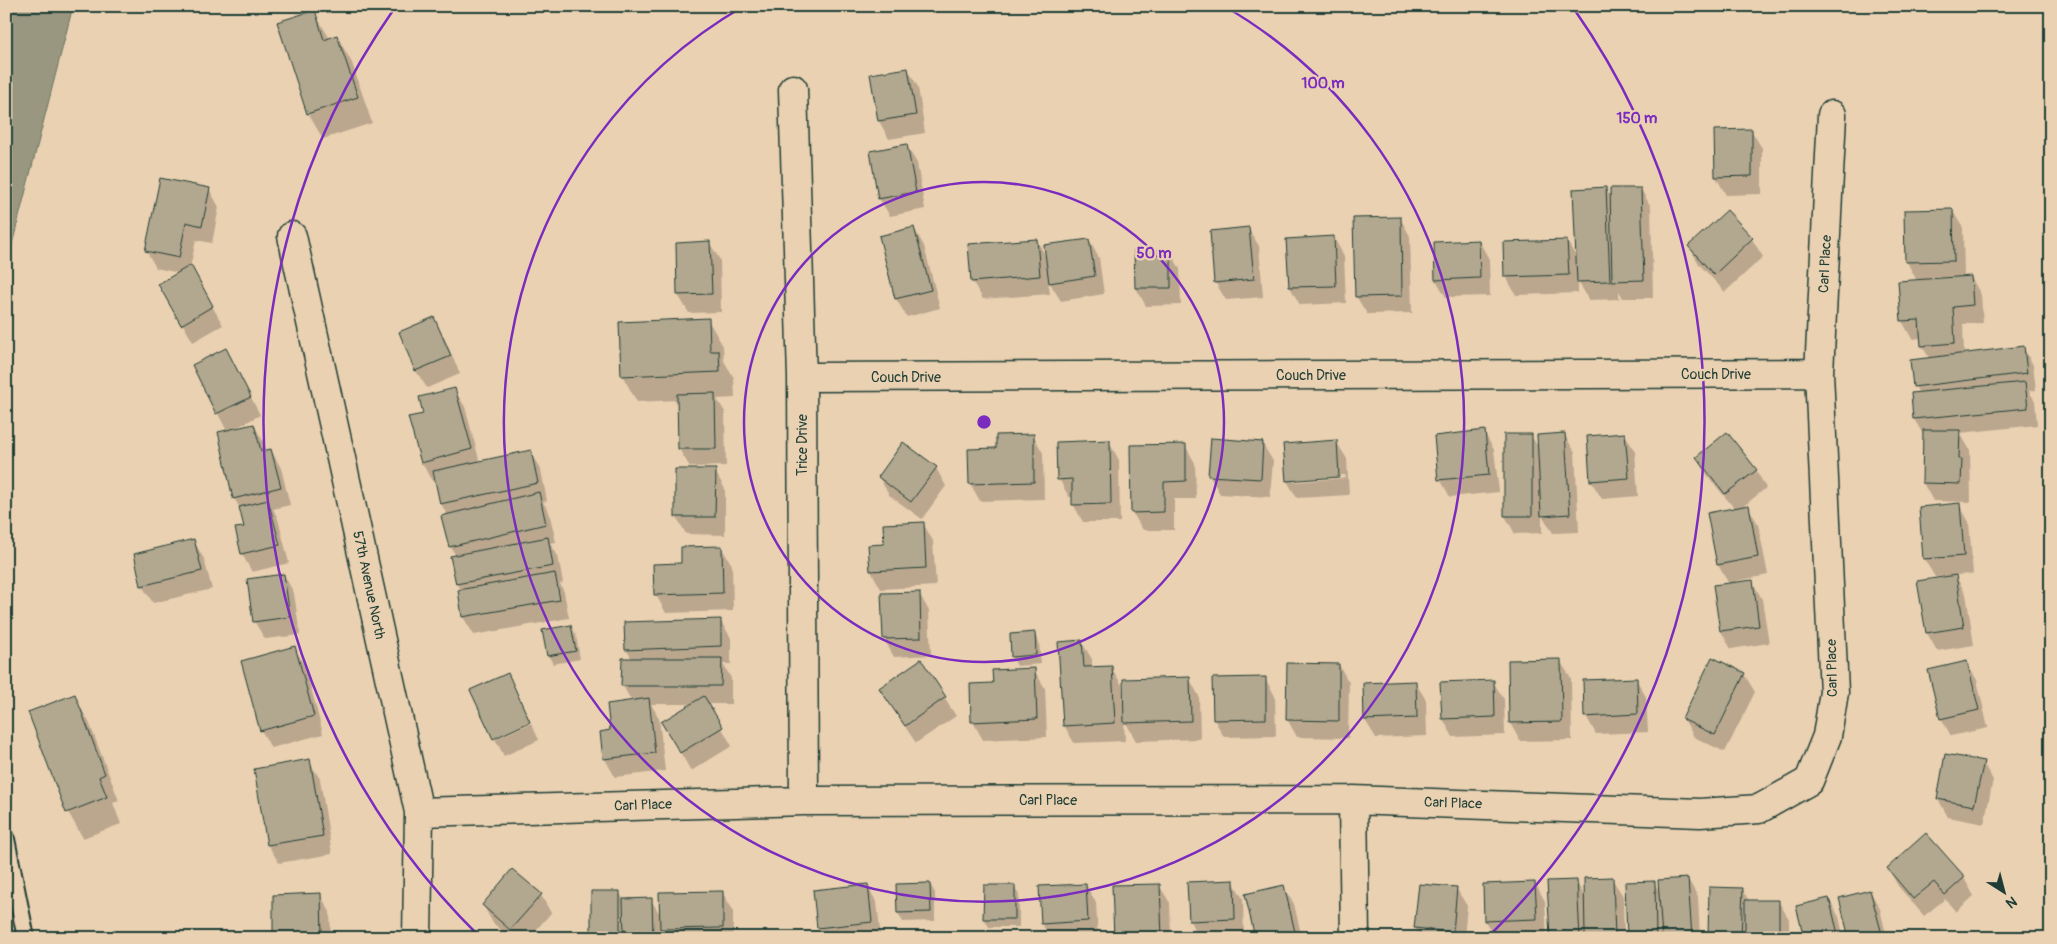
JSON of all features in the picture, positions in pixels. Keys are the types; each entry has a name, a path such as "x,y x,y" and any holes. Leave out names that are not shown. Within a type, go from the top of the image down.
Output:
{"street":[{"name":"Trice Drive","path":"793,89 802,377 804,801"},
{"name":"Carl Place","path":"419,812 804,801 1353,800 1700,813 1759,809 1809,781 1827,736 1834,692 1820,373 1832,114"},
{"name":"57th Avenue North","path":"292,236 419,812 417,938"},
{"name":"Couch Drive","path":"802,377 1820,373"},
{"path":"1353,800 1355,938"}],"lane":[{"path":"6,839 26,938"}],"shaded area":[{"path":"6,6 73,6 6,268"}],"building":[{"path":"315,10 324,40 337,35 358,97 307,114 277,22"},
{"path":"908,68 916,115 878,121 870,74"},
{"path":"1752,129 1752,176 1715,177 1714,130"},
{"path":"907,144 916,192 878,199 870,151"},
{"path":"160,178 210,188 202,226 186,222 179,258 145,251"},
{"path":"1606,187 1610,281 1577,282 1573,189"},
{"path":"1610,188 1641,188 1644,280 1612,281"},
{"path":"1953,209 1954,261 1905,262 1904,210"},
{"path":"1727,210 1753,238 1714,275 1688,246"},
{"path":"1401,217 1402,296 1355,297 1353,218"},
{"path":"914,227 931,290 895,299 879,236"},
{"path":"1249,227 1254,279 1214,283 1210,231"},
{"path":"1334,236 1336,286 1289,287 1286,239"},
{"path":"1037,239 1040,276 971,282 968,244"},
{"path":"1089,239 1095,276 1049,283 1044,245"},
{"path":"1479,240 1480,278 1435,280 1434,242"},
{"path":"1567,240 1569,275 1504,277 1503,242"},
{"path":"710,241 712,294 677,295 676,243"},
{"path":"1134,250 1171,250 1171,288 1135,288"},
{"path":"191,265 213,306 181,325 158,284"},
{"path":"1971,276 1973,305 1953,307 1955,343 1921,346 1919,320 1901,321 1898,281"},
{"path":"434,317 451,356 415,371 399,332"},
{"path":"709,318 710,351 719,351 720,372 621,376 619,322"},
{"path":"2024,346 2027,373 1913,387 1910,360"},
{"path":"226,348 251,397 216,414 192,365"},
{"path":"2025,382 2028,408 1913,419 1911,393"},
{"path":"455,388 472,449 421,463 408,417 423,414 419,397"},
{"path":"715,393 716,449 678,449 677,394"},
{"path":"254,424 261,451 271,449 281,487 233,499 218,432"},
{"path":"1485,430 1489,475 1438,480 1434,436"},
{"path":"1923,430 1960,430 1959,459 1962,459 1961,484 1922,483"},
{"path":"1727,432 1757,470 1725,494 1696,457"},
{"path":"1565,433 1570,514 1541,516 1537,435"},
{"path":"1625,433 1629,478 1590,481 1587,436"},
{"path":"1034,434 1034,482 969,484 968,449 996,448 996,435"},
{"path":"1504,434 1532,434 1532,516 1504,516"},
{"path":"1211,438 1263,442 1261,479 1208,476"},
{"path":"1110,440 1111,504 1072,505 1072,479 1057,480 1056,442"},
{"path":"1337,440 1339,477 1286,481 1283,444"},
{"path":"903,442 937,467 911,502 878,477"},
{"path":"1186,444 1186,481 1164,482 1164,512 1131,513 1130,445"},
{"path":"531,450 538,483 440,504 433,471"},
{"path":"675,469 716,469 715,517 675,517"},
{"path":"539,492 546,524 449,547 441,516"},
{"path":"268,500 280,545 241,554 235,528 244,527 239,507"},
{"path":"1960,503 1964,556 1923,559 1919,507"},
{"path":"1749,505 1758,557 1717,565 1707,513"},
{"path":"924,522 926,568 870,571 868,545 884,544 883,524"},
{"path":"548,537 553,566 456,584 450,556"},
{"path":"194,539 202,571 141,586 134,554"},
{"path":"722,546 723,593 654,595 653,564 681,563 681,547"},
{"path":"555,573 560,600 462,617 458,590"},
{"path":"284,574 290,617 253,622 247,579"},
{"path":"1956,575 1964,627 1926,633 1917,581"},
{"path":"1753,580 1759,626 1720,631 1713,585"},
{"path":"920,592 921,638 883,639 881,593"},
{"path":"721,619 721,646 625,650 624,622"},
{"path":"571,625 576,651 547,656 542,630"},
{"path":"1035,632 1036,655 1011,657 1010,634"},
{"path":"1082,640 1084,667 1112,666 1115,723 1063,726 1058,642"},
{"path":"295,646 314,716 260,731 241,661"},
{"path":"1712,657 1745,673 1715,735 1682,719"},
{"path":"622,658 722,658 721,686 621,686"},
{"path":"921,659 946,697 905,726 879,688"},
{"path":"1561,659 1562,722 1509,723 1508,660"},
{"path":"1967,661 1979,710 1940,719 1928,670"},
{"path":"1287,663 1339,664 1339,721 1286,720"},
{"path":"1035,668 1037,719 971,722 970,684 993,683 992,670"},
{"path":"508,673 530,722 493,739 470,690"},
{"path":"1190,677 1191,721 1124,723 1123,679"},
{"path":"1266,677 1266,719 1213,720 1212,678"},
{"path":"1637,678 1638,714 1584,717 1583,680"},
{"path":"1494,680 1495,717 1442,719 1440,682"},
{"path":"1416,681 1417,718 1364,720 1363,683"},
{"path":"75,694 105,774 99,777 107,797 66,813 28,712"},
{"path":"704,696 723,727 680,753 661,722"},
{"path":"649,698 655,753 603,759 600,732 610,730 607,704"},
{"path":"1945,754 1984,761 1974,806 1937,799"},
{"path":"310,759 323,836 267,845 254,769"},
{"path":"1926,833 1965,877 1945,895 1934,882 1913,899 1887,868"},
{"path":"512,869 542,894 510,930 482,905"},
{"path":"1613,877 1615,938 1585,938 1584,878"},
{"path":"1688,878 1692,938 1662,938 1658,880"},
{"path":"1234,880 1235,919 1189,921 1187,882"},
{"path":"1577,880 1580,938 1550,938 1547,881"},
{"path":"1655,881 1656,938 1627,938 1625,882"},
{"path":"1535,882 1537,919 1484,921 1483,884"},
{"path":"930,883 931,912 897,913 896,884"},
{"path":"868,884 872,922 817,928 813,890"},
{"path":"1086,884 1088,921 1041,924 1039,886"},
{"path":"1160,884 1162,938 1114,938 1112,885"},
{"path":"1419,884 1457,887 1453,932 1414,928"},
{"path":"984,885 1015,885 1015,919 983,919"},
{"path":"1284,885 1295,932 1271,938 1255,938 1245,894"},
{"path":"1709,887 1743,888 1741,938 1708,938"},
{"path":"1870,890 1883,938 1849,938 1839,898"},
{"path":"591,891 620,891 620,938 591,938"},
{"path":"723,891 723,928 660,929 659,892"},
{"path":"321,893 322,938 273,938 273,895"},
{"path":"652,898 653,938 624,938 623,899"},
{"path":"1829,898 1839,938 1804,938 1796,906"},
{"path":"1745,900 1779,900 1779,938 1745,938"}]}
